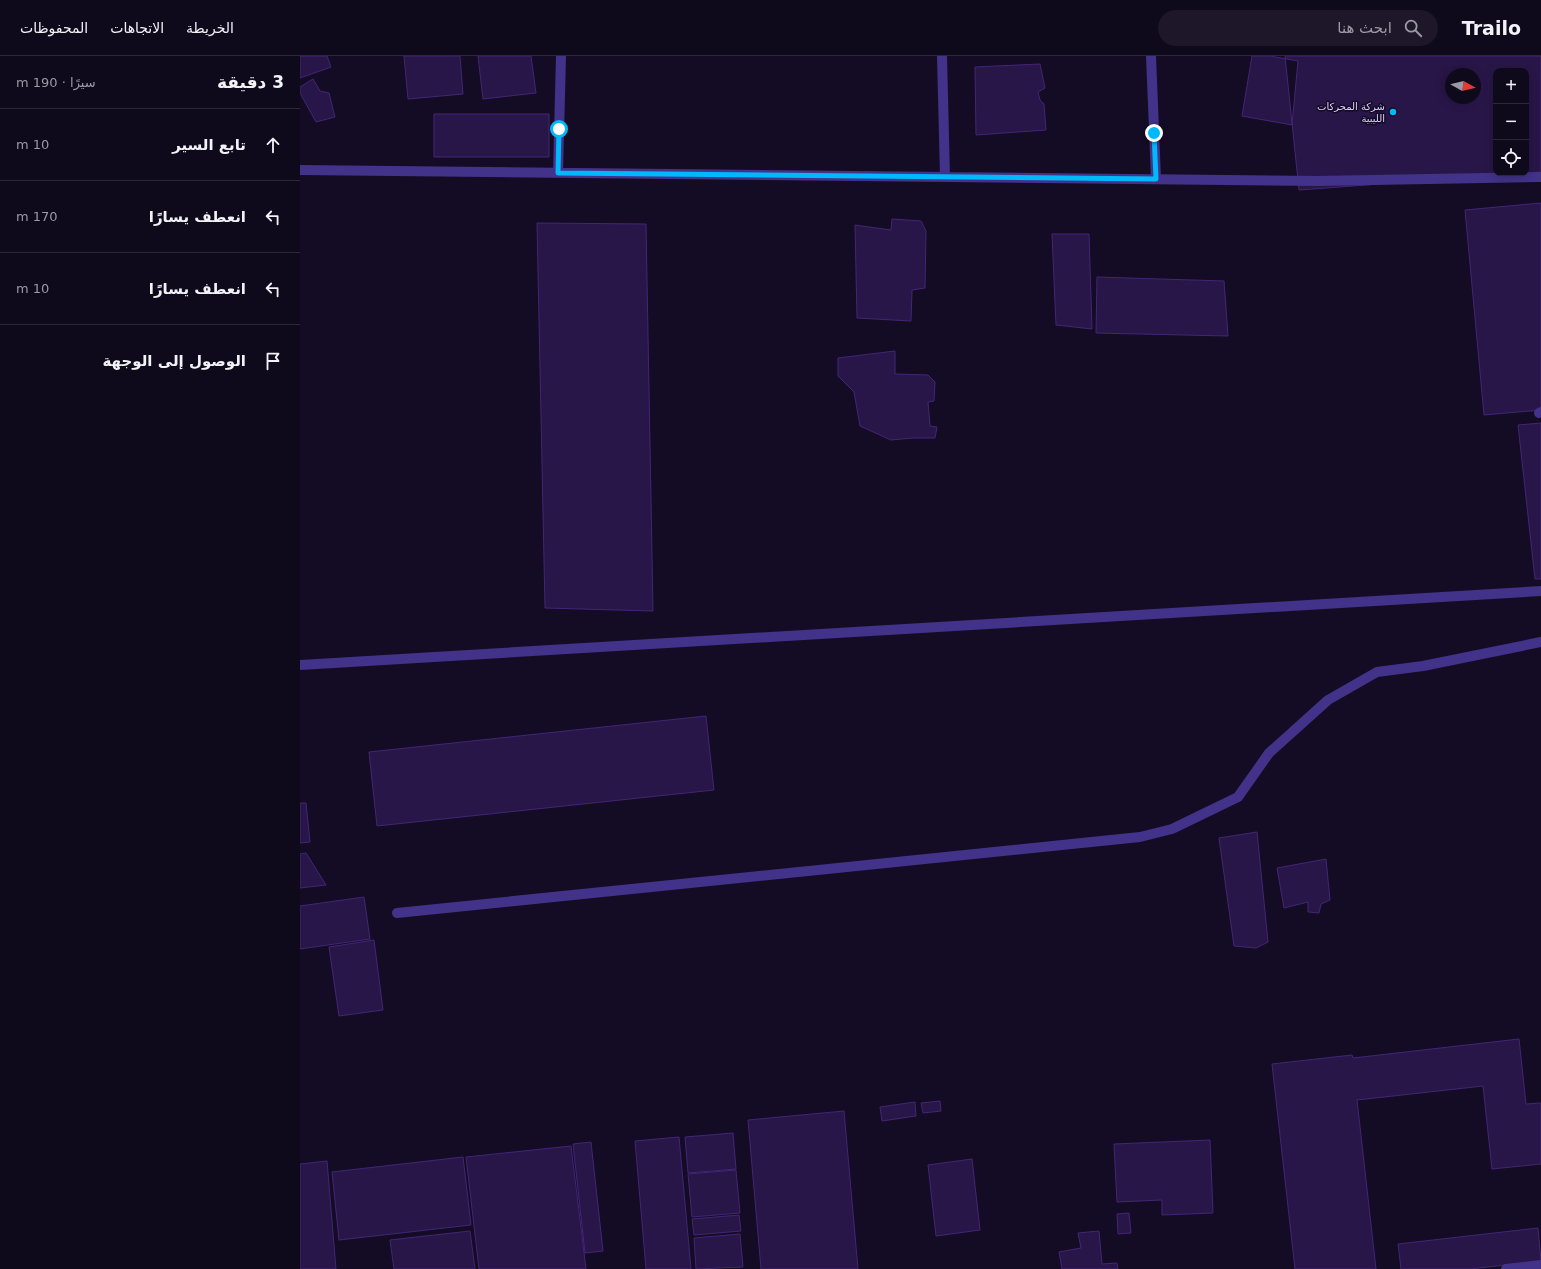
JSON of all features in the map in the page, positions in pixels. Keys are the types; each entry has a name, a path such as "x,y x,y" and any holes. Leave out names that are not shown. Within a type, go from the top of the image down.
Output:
{"street":[{"path":"558,173 561,56"},
{"path":"942,56 945,177"},
{"path":"1151,56 1156,179"},
{"path":"300,170 1317,181 1541,177"},
{"path":"300,665 1541,591"},
{"path":"397,913 1140,837 1172,829 1238,797 1269,753 1328,700 1377,672 1423,666 1541,642"},
{"path":"1506,1269 1541,1265"}],"building":[{"path":"300,56 327,56 331,67 300,78"},
{"path":"404,56 460,56 463,94 408,99"},
{"path":"478,56 531,56 536,93 483,99"},
{"path":"1252,56 1270,56 1298,61 1292,125 1242,116"},
{"name":"شركة المحركات الليبية","path":"1285,56 1541,56 1541,172 1529,173 1529,68 1493,68 1493,176 1299,190"},
{"path":"1040,64 1045,88 1038,92 1040,100 1044,104 1046,130 976,135 975,67"},
{"path":"313,79 320,91 329,93 335,117 316,122 300,93 300,87"},
{"path":"434,114 549,114 549,157 434,157"},
{"path":"1541,203 1541,410 1484,415 1465,210"},
{"path":"892,219 921,221 926,231 925,288 912,290 911,321 857,318 855,225 891,230"},
{"path":"537,223 646,224 653,611 545,608"},
{"path":"1052,234 1089,234 1092,329 1056,325"},
{"path":"1097,277 1224,281 1228,336 1096,333"},
{"path":"895,351 895,374 928,375 935,382 934,401 928,402 930,426 937,427 935,438 891,440 860,426 854,392 838,376 838,358"},
{"path":"1541,423 1541,579 1535,579 1518,425"},
{"path":"706,716 714,790 377,826 369,752"},
{"path":"300,803 306,803 310,842 300,843"},
{"path":"1257,832 1268,942 1256,948 1234,946 1219,838"},
{"path":"306,853 326,885 300,888 300,854"},
{"path":"1326,859 1330,900 1321,904 1319,913 1308,912 1308,902 1284,908 1277,868"},
{"path":"364,897 370,939 300,949 300,906"},
{"path":"374,940 383,1010 339,1016 329,947"},
{"path":"1519,1039 1526,1104 1541,1103 1541,1164 1492,1169 1483,1086 1357,1100 1376,1269 1295,1269 1272,1064 1352,1055 1353,1058"},
{"path":"940,1101 941,1111 923,1113 921,1103"},
{"path":"915,1102 916,1116 882,1121 880,1107"},
{"path":"844,1111 858,1269 761,1269 748,1120"},
{"path":"733,1133 736,1169 688,1173 685,1137"},
{"path":"679,1137 691,1269 646,1269 635,1141"},
{"path":"1210,1140 1213,1213 1162,1215 1162,1200 1117,1202 1114,1144"},
{"path":"591,1142 603,1251 585,1253 573,1144"},
{"path":"571,1146 586,1269 479,1269 466,1157"},
{"path":"463,1157 471,1225 339,1240 332,1172"},
{"path":"972,1159 980,1230 936,1236 928,1165"},
{"path":"327,1161 336,1269 300,1269 300,1164"},
{"path":"736,1170 740,1213 692,1217 688,1174"},
{"path":"1129,1213 1131,1233 1118,1234 1117,1214"},
{"path":"739,1215 741,1231 694,1235 692,1219"},
{"path":"1538,1228 1541,1261 1470,1269 1401,1269 1398,1244"},
{"path":"470,1231 475,1269 394,1269 390,1240"},
{"path":"1099,1231 1102,1264 1117,1263 1118,1269 1062,1269 1059,1252 1081,1248 1078,1233"},
{"path":"740,1234 743,1267 696,1269 694,1238"}],"place":[{"name":"شركة المحركات الليبية","path":"1393,112"}],"route":[{"path":"559,129 558,173 1156,179 1154,133"}]}
